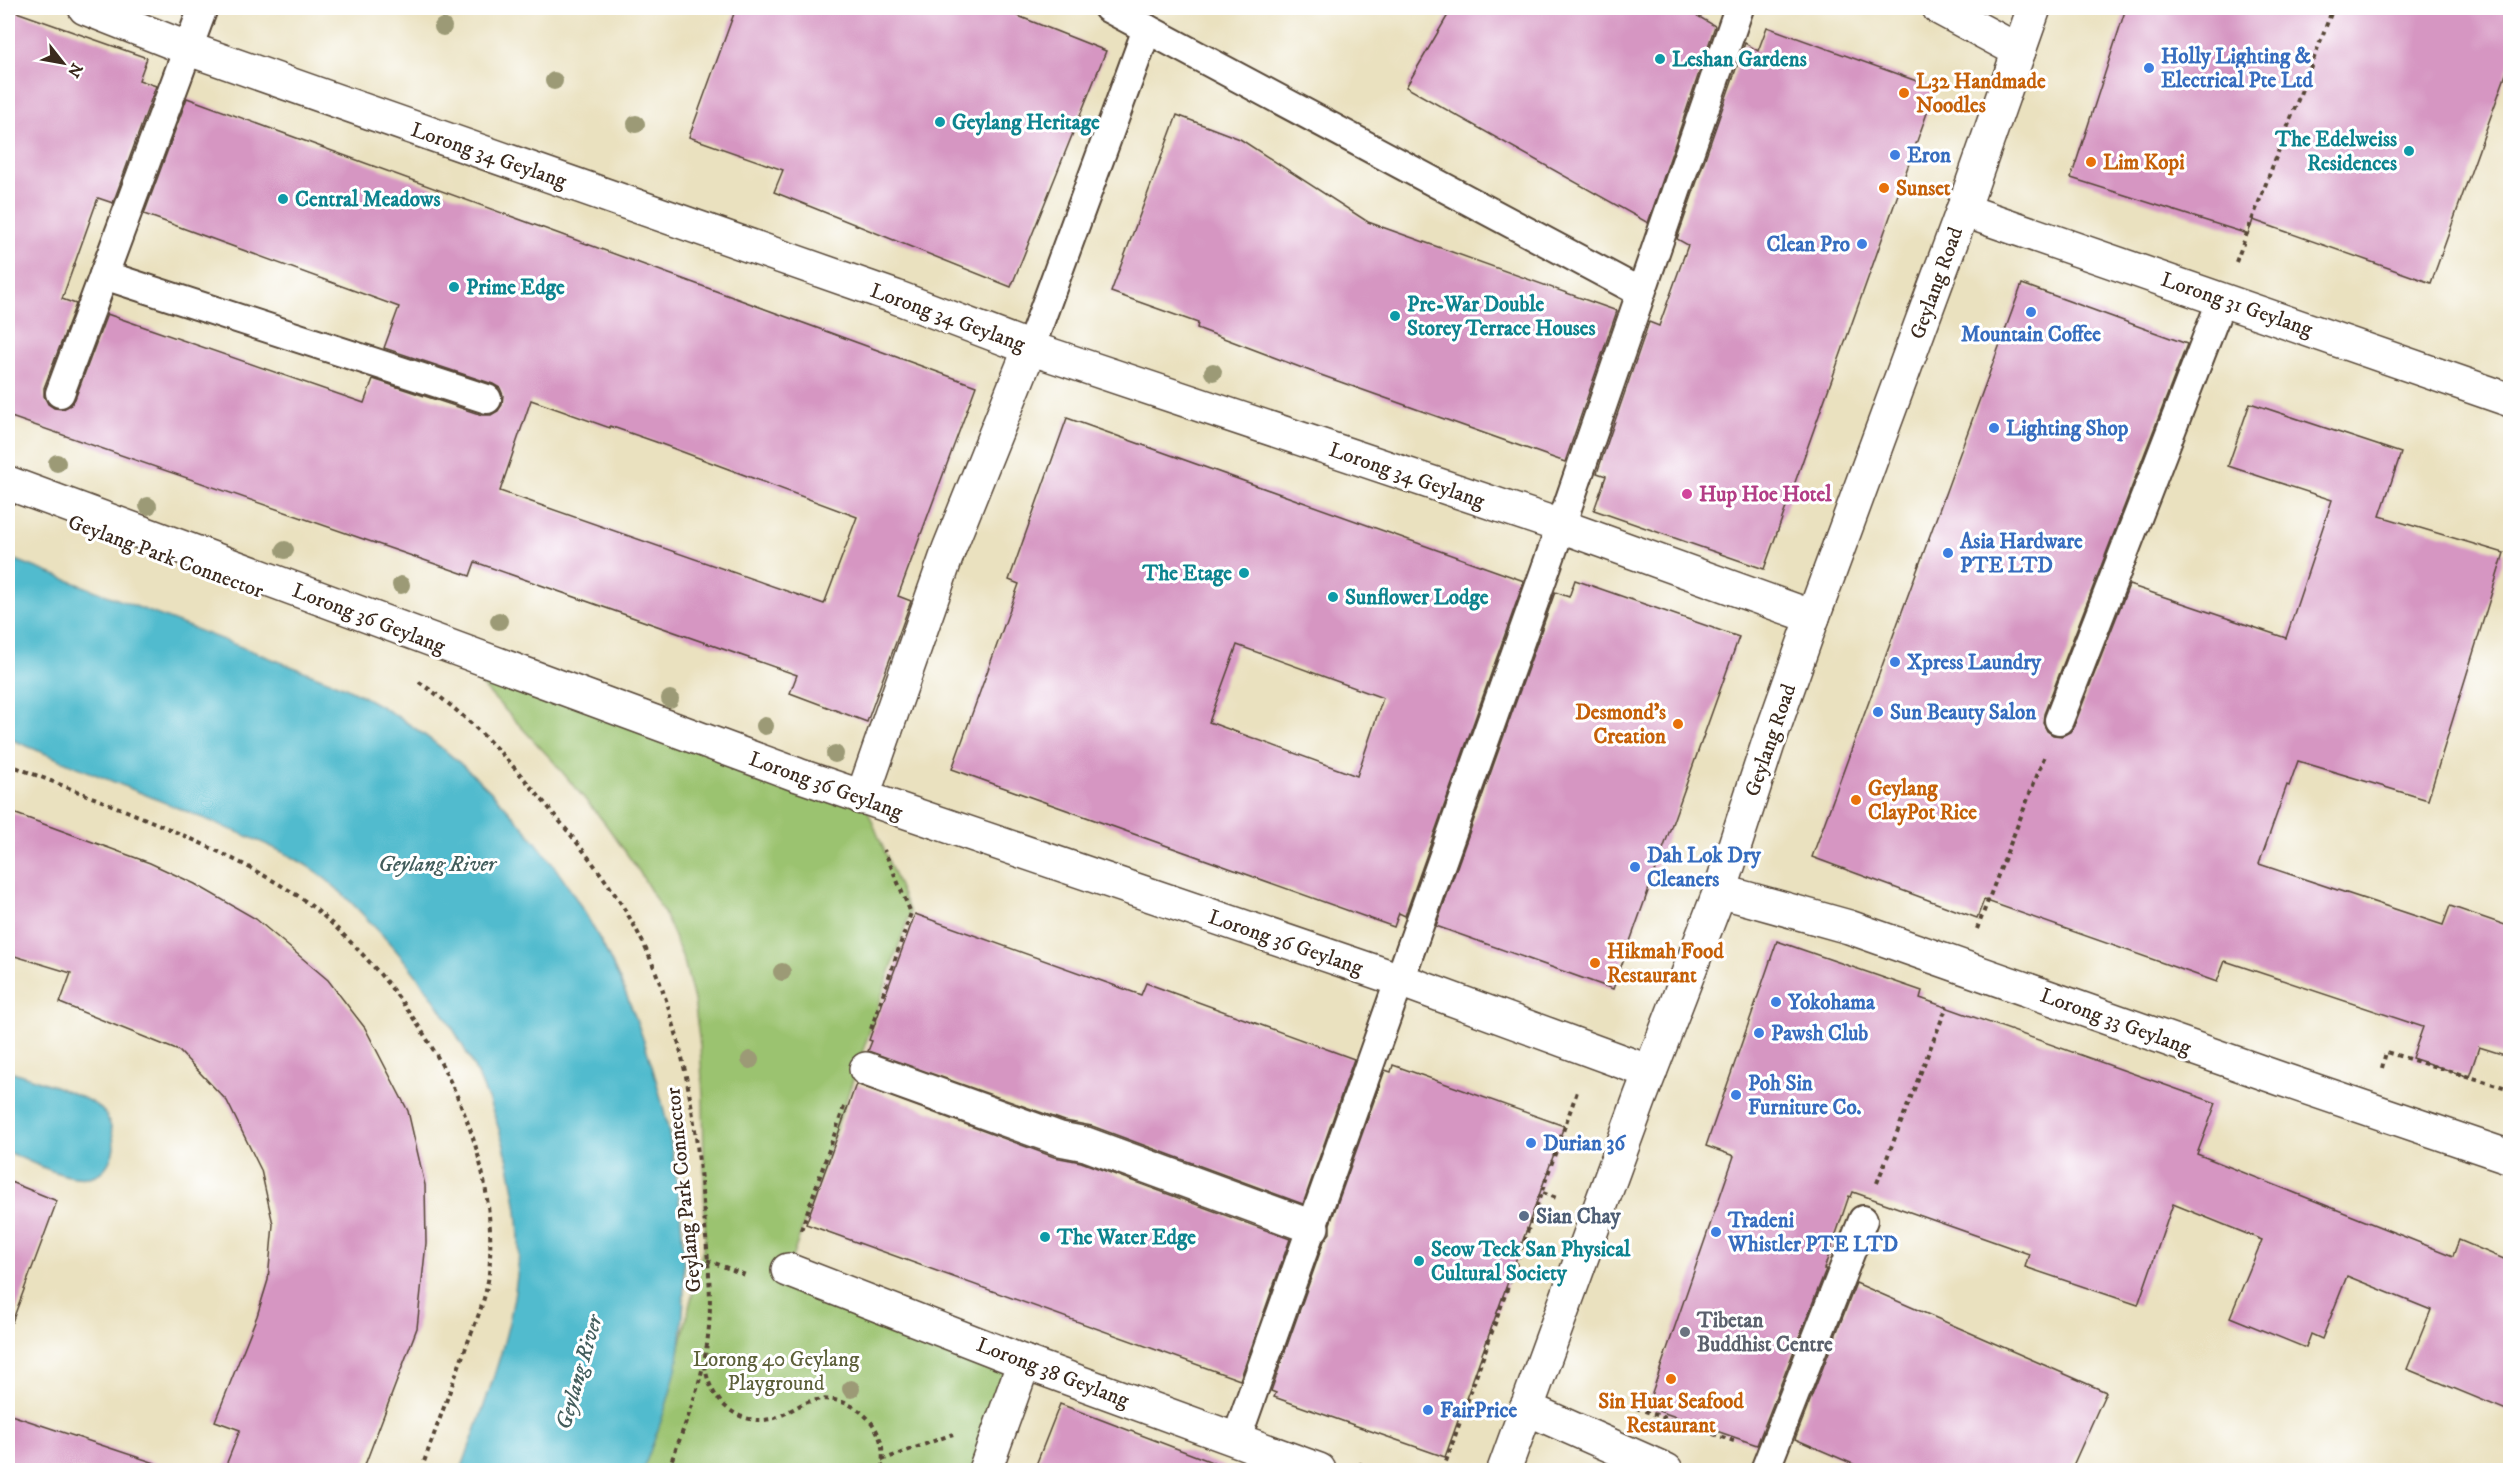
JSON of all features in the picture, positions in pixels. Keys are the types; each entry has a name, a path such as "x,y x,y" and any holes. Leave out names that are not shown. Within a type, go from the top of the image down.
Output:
{"street":[{"name":"Lorong 34 Geylang","path":"86,8 189,49 896,297 1030,348 1561,526 1813,616"},
{"path":"1939,8 2019,51"},
{"name":"Geylang Road","path":"1504,1470 1650,1072 1720,891 1813,616 1963,210 2034,8"},
{"name":"Lorong 31 Geylang","path":"1963,210 2511,400"},
{"path":"862,798 949,549 1030,348"},
{"name":"Lorong 36 Geylang","path":"8,483 620,711 862,798 1400,980 1650,1072"},
{"name":"Lorong 33 Geylang","path":"1720,891 1849,927 2281,1079 2511,1157"},
{"path":"866,1069 1060,1139 1086,1144 1312,1227"},
{"name":"Lorong 38 Geylang","path":"788,1270 1251,1453 1319,1470"},
{"path":"985,1470 1024,1362"},
{"path":"1526,1408 1666,1470"}],"lane":[{"path":"60,393 203,8"},
{"path":"1108,8 1640,292"},
{"path":"1251,1453 1312,1227 1561,526 1739,8"},
{"path":"1030,348 1147,29"},
{"path":"104,274 487,399"},
{"path":"2059,720 2222,299"},
{"path":"1768,1462 1863,1220"}],"path":[{"path":"2222,299 2333,8"},
{"name":"Geylang Park Connector","path":"410,677 454,707 509,761 609,884 637,930 667,1005 689,1093 699,1159 710,1301 705,1356 698,1387 668,1470"},
{"path":"1863,1220 2059,720"},
{"path":"8,764 183,836 245,865 297,896 328,919 369,961 396,993 430,1042 456,1092 474,1143 484,1184 490,1228 489,1275 477,1318 422,1470"},
{"path":"1443,1470 1593,1050"},
{"path":"2371,1108 2386,1052 2511,1089"},
{"path":"705,1356 707,1380 713,1393 722,1404 738,1415 766,1419 780,1416 804,1403 817,1400 841,1401 861,1412 873,1425 880,1438 881,1470"},
{"path":"1628,1405 1768,1462"},
{"path":"882,1460 1005,1416"}],"green space":[{"name":"Lorong 40 Geylang Playground","path":"447,648 863,799 910,913 788,1270 1024,1362 984,1470 643,1470 668,1398 705,1240 703,1097 694,1000 684,961 664,913 639,871 604,822 553,761"}],"water":[{"name":"Geylang River","path":"8,557 345,687 414,728 476,778 531,836 577,900 615,970 645,1044 666,1121 679,1200 684,1283 680,1345 670,1392 643,1470 461,1470 490,1390 506,1335 517,1279 519,1251 517,1208 509,1165 499,1131 473,1065 438,1005 417,976 357,908 315,871 259,841 8,738"},
{"path":"8,1070 82,1097 104,1112 114,1143 112,1156 105,1168 96,1175 72,1177 44,1168 8,1152"}],"building":[{"name":"Geylang Heritage","path":"736,8 998,8 1106,51 1011,287 774,192 783,170 689,137"},
{"path":"1452,8 1684,8 1715,26 1648,223 1406,87"},
{"path":"2126,8 2511,8 2511,60 2431,283 2253,220 2248,234 2071,178"},
{"path":"8,9 147,58 139,80 156,86 113,203 98,198 62,299 76,304 44,388 44,396 48,404 54,408 63,409 71,405 75,399 107,314 364,403 373,379 482,415 491,415 502,405 503,395 500,388 493,384 384,348 399,307 144,214 187,98 976,386 898,596 911,601 867,722 790,693 797,675 475,562 470,576 8,416","holes":["531,400 610,428 610,426 656,442 857,517 824,604 500,491"]},
{"path":"1767,27 1936,88 1764,569 1594,510 1606,476 1597,473 1649,322 1659,326 1688,245 1677,239 1745,43 1758,51"},
{"path":"1177,115 1240,139 1368,222 1617,311 1565,462 1318,374 1197,328 1198,323 1111,292"},
{"path":"2022,284 2187,344 2044,714 2043,723 2047,731 2053,735 2062,736 2070,732 2074,726 2129,585 2286,638 2332,500 2228,466 2250,403 2401,453 2380,516 2504,553 2428,800 2298,761 2259,864 2443,925 2450,906 2511,927 2511,1057 2479,1047 2469,1077 2412,1058 2423,1027 2225,961 2217,982 1984,900 1977,918 1812,857"},
{"path":"1067,418 1524,581 1405,916 1399,913 1394,927 952,769 1019,584 1009,580","holes":["1237,645 1383,698 1357,776 1209,722"]},
{"path":"1575,580 1739,637 1613,989 1436,926 1555,592 1569,597"},
{"path":"8,811 150,863 195,884 256,919 328,980 365,1028 408,1111 425,1185 426,1243 417,1328 363,1470 224,1470 240,1430 215,1421 257,1316 268,1280 273,1224 261,1170 227,1101 179,1051 60,1003 71,973 8,954"},
{"path":"915,914 1141,995 1146,983 1354,1059 1303,1204 1092,1126 1065,1121 868,1051 872,1041 869,1040"},
{"path":"1777,941 1922,991 1920,998 2216,1103 2197,1154 2453,1256 2459,1240 2511,1262 2511,1412 2407,1369 2431,1310 2347,1276 2322,1339 2311,1334 2306,1348 2230,1317 2262,1240 2173,1204 2138,1305 2025,1267 2029,1254 1853,1192 1851,1197 1849,1196 1824,1269 1826,1269 1757,1445 1647,1407 1734,1156 1706,1146"},
{"name":"Seow Teck San Physical Cultural Society","path":"1393,1065 1564,1126 1445,1457 1274,1397 1276,1393 1271,1391 1324,1241 1330,1233 1330,1224 1385,1070 1391,1072"},
{"name":"The Water Edge","path":"856,1084 1054,1157 1081,1162 1290,1239 1240,1380 806,1224"},
{"path":"8,1181 57,1201 12,1322 8,1322"},
{"path":"1856,1283 2106,1392 2071,1470 1867,1470 1795,1439"},
{"path":"1060,1404 1225,1467 1224,1470 1034,1470"},
{"path":"8,1414 155,1463 154,1470 8,1470"}],"place":[{"name":"Leshan Gardens","path":"1660,59"},
{"name":"Holly Lighting & Electrical Pte Ltd","path":"2149,68"},
{"name":"L32 Handmade Noodles","path":"1904,93"},
{"name":"Geylang Heritage","path":"940,122"},
{"name":"The Edelweiss Residences","path":"2409,151"},
{"name":"Eron","path":"1895,155"},
{"name":"Lim Kopi","path":"2091,162"},
{"name":"Sunset","path":"1884,188"},
{"name":"Central Meadows","path":"283,199"},
{"name":"Clean Pro","path":"1862,244"},
{"name":"Prime Edge","path":"454,287"},
{"name":"Mountain Coffee","path":"2031,312"},
{"name":"Pre-War Double Storey Terrace Houses","path":"1395,316"},
{"name":"Lighting Shop","path":"1994,428"},
{"name":"Hup Hoe Hotel","path":"1687,494"},
{"name":"Asia Hardware PTE LTD","path":"1948,553"},
{"name":"The Etage","path":"1244,573"},
{"name":"Sunflower Lodge","path":"1333,597"},
{"name":"Xpress Laundry","path":"1895,662"},
{"name":"Sun Beauty Salon","path":"1878,712"},
{"name":"Desmond's Creation","path":"1678,724"},
{"name":"Geylang ClayPot Rice","path":"1856,800"},
{"name":"Dah Lok Dry Cleaners","path":"1635,867"},
{"name":"Hikmah Food Restaurant","path":"1595,963"},
{"name":"Yokohama","path":"1776,1002"},
{"name":"Pawsh Club","path":"1759,1033"},
{"name":"Poh Sin Furniture Co.","path":"1736,1095"},
{"name":"Durian 36","path":"1531,1143"},
{"name":"Sian Chay","path":"1524,1216"},
{"name":"Tradeni Whistler PTE LTD","path":"1716,1232"},
{"name":"The Water Edge","path":"1045,1237"},
{"name":"Seow Teck San Physical Cultural Society","path":"1419,1261"},
{"name":"Tibetan Buddhist Centre","path":"1685,1332"},
{"name":"Sin Huat Seafood Restaurant","path":"1671,1379"},
{"name":"FairPrice","path":"1428,1410"}]}
